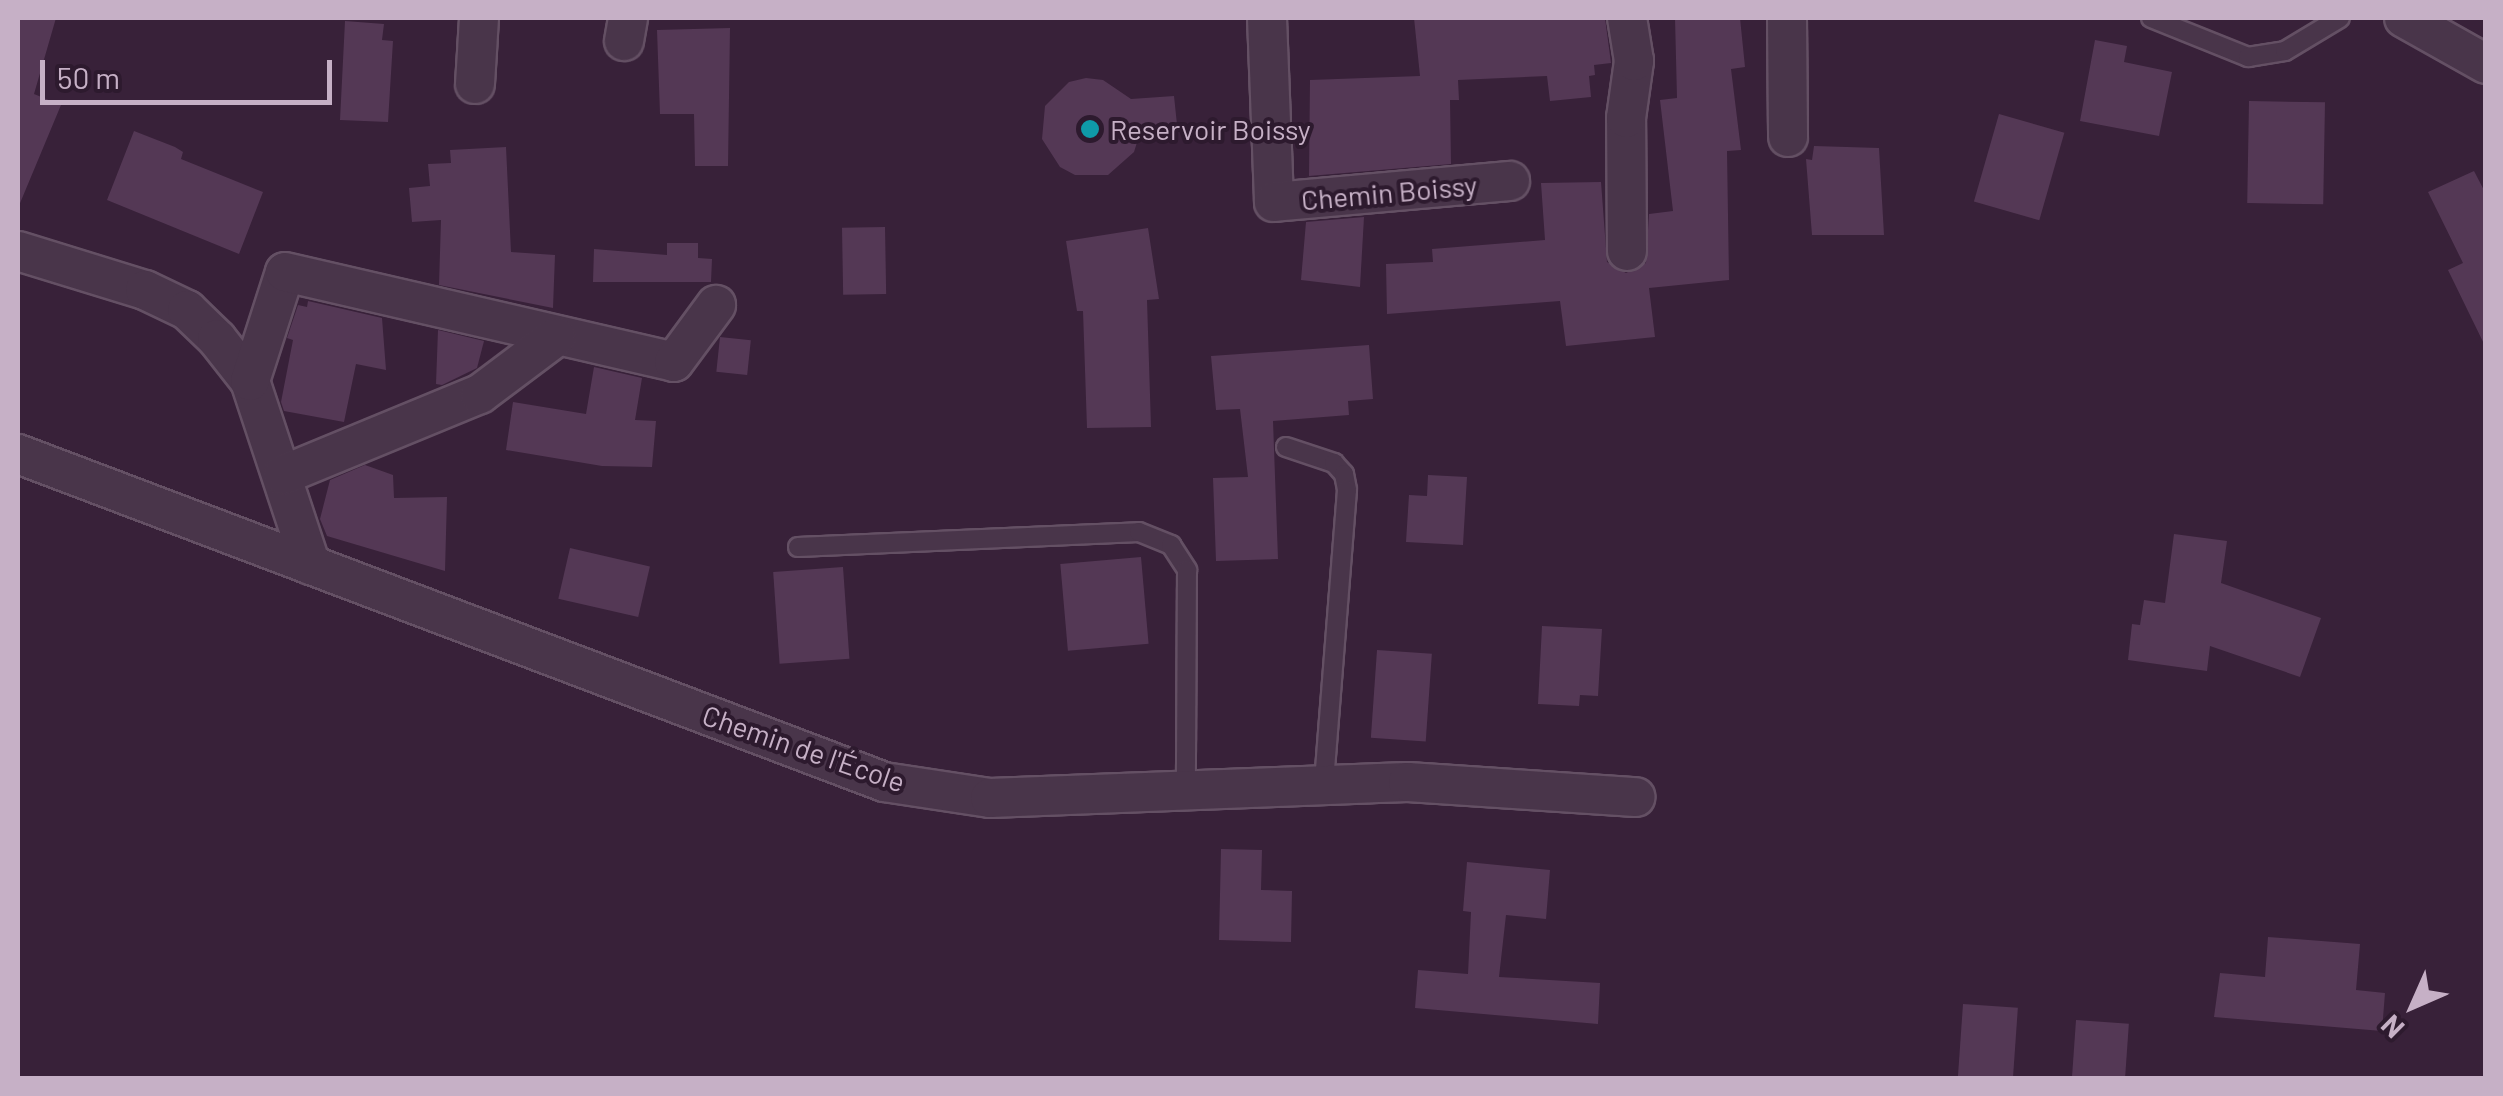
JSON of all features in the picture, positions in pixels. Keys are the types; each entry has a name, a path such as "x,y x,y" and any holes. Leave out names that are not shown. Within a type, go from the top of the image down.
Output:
{"street":[{"path":"475,84 479,18"},
{"name":"Chemin Boissy","path":"1267,18 1274,202 1510,181"},
{"path":"1627,250 1626,118 1634,60 1628,18"},
{"path":"1787,18 1788,137"},
{"path":"2404,18 2486,64"},
{"path":"18,251 145,290 187,310 250,381 311,565"},
{"path":"250,381 285,272 674,362 716,305"},
{"path":"283,475 480,394 556,337"},
{"name":"Chemin de l'École","path":"18,454 884,782 990,798 1408,782 1636,798"}],"lane":[{"path":"2152,18 2248,56 2285,51 2340,18"},
{"path":"1286,448 1334,463 1344,474 1346,490 1324,786"},
{"path":"798,547 1139,532 1171,545 1187,570 1186,791"}],"building":[{"path":"18,18 56,18 34,94 61,105 18,208"},
{"path":"1414,18 1605,18 1611,63 1594,65 1595,75 1589,76 1591,97 1550,101 1547,76 1458,80 1459,100 1450,100 1451,164 1309,176 1310,80 1420,76"},
{"path":"1675,18 1740,18 1745,67 1731,69 1741,150 1727,151 1729,280 1649,288 1655,337 1566,346 1560,301 1387,314 1386,264 1433,262 1432,249 1545,240 1541,183 1601,182 1607,262 1626,273 1646,263 1649,214 1673,211 1660,100 1677,98"},
{"path":"345,21 384,24 382,40 393,41 388,122 340,120"},
{"path":"730,28 728,166 695,166 694,114 660,114 657,30"},
{"path":"2095,40 2127,46 2124,62 2172,72 2159,136 2080,121"},
{"name":"Reservoir Boissy","path":"1103,80 1131,99 1174,96 1178,134 1139,136 1134,152 1108,175 1075,175 1060,167 1042,139 1045,106 1069,82"},
{"path":"2249,101 2325,102 2323,204 2247,203"},
{"path":"1999,114 2064,133 2039,220 1974,201"},
{"path":"134,131 175,147 183,152 181,159 263,192 239,254 107,200"},
{"path":"1814,146 1879,148 1884,235 1812,235 1806,159 1812,160"},
{"path":"506,147 511,252 555,255 553,308 439,285 441,220 412,222 409,188 430,186 428,164 451,163 450,150"},
{"path":"2474,171 2486,194 2486,348 2448,270 2463,263 2428,192"},
{"path":"1364,217 1360,287 1301,280 1306,222"},
{"path":"885,227 886,294 843,295 842,228"},
{"path":"1148,228 1159,299 1147,300 1151,427 1087,428 1083,311 1077,311 1066,241"},
{"path":"667,243 698,243 698,258 712,259 711,282 593,282 594,249 667,255"},
{"path":"308,301 382,318 386,370 356,364 344,422 284,411 281,402 293,340 287,338 298,305 307,307"},
{"path":"438,330 484,341 477,368 442,385 436,384"},
{"path":"720,337 751,340 747,375 716,372"},
{"path":"1369,345 1373,399 1348,401 1349,415 1273,421 1278,559 1216,561 1213,478 1248,477 1240,409 1216,410 1211,356"},
{"path":"594,367 642,378 635,420 656,421 652,467 602,466 506,450 513,402 586,414"},
{"path":"365,465 393,475 394,498 447,497 445,571 327,536 320,519 330,480"},
{"path":"1428,475 1467,477 1463,545 1406,542 1409,495 1427,496"},
{"path":"2174,534 2227,541 2221,583 2321,618 2300,677 2210,646 2207,671 2128,660 2132,624 2140,625 2144,600 2165,603"},
{"path":"570,548 650,566 638,617 558,599"},
{"path":"1141,557 1149,644 1068,651 1060,564"},
{"path":"843,567 849,659 780,664 773,572"},
{"path":"1542,626 1602,629 1598,696 1580,695 1579,706 1538,704"},
{"path":"1377,650 1432,654 1426,742 1371,738"},
{"path":"1221,849 1262,850 1261,890 1292,891 1291,942 1219,940"},
{"path":"1467,862 1550,870 1546,919 1506,915 1499,977 1600,983 1598,1024 1415,1008 1418,970 1468,974 1471,912 1463,911"},
{"path":"2268,937 2360,944 2356,990 2385,993 2382,1031 2214,1017 2220,973 2265,977"},
{"path":"1963,1004 2018,1008 2013,1078 1958,1078"},
{"path":"2076,1020 2129,1024 2125,1078 2072,1078"}],"place":[{"name":"Reservoir Boissy","path":"1090,129"}]}
